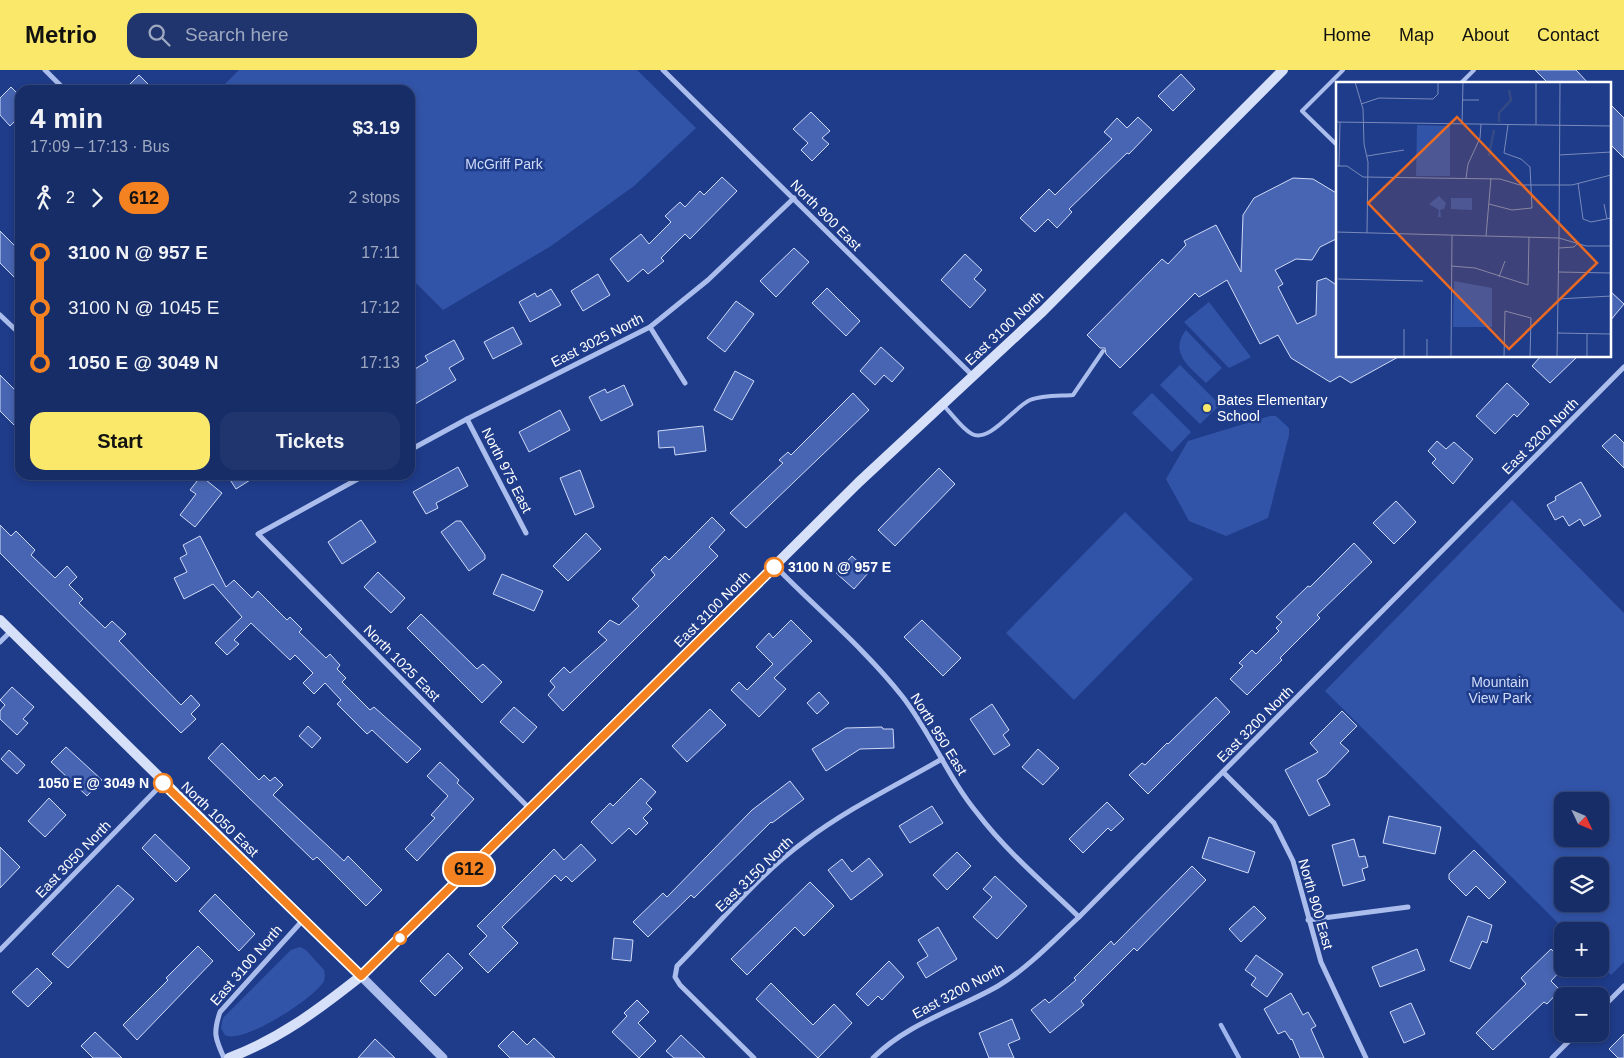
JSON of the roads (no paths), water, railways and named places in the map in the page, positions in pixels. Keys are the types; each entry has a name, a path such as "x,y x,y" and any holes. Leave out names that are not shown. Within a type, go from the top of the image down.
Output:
{"main road":[{"name":"East 3100 North","path":"229,1058 262,1044 303,1022 361,976 859,482 1043,311 1283,70"},
{"name":"North 1050 East","path":"0,620 163,783 361,976"}],"street":[{"path":"45,70 60,85"},
{"name":"North 900 East","path":"663,70 973,376"},
{"name":"East 3025 North","path":"415,447 467,418 650,327 708,280 794,198"},
{"path":"0,315 15,329"},
{"path":"650,327 685,383"},
{"name":"East 3200 North","path":"872,1058 921,1023 998,986 1018,972 1079,917 1624,367"},
{"name":"North 975 East","path":"467,418 526,533"},
{"name":"North 1025 East","path":"356,480 258,534 530,809"},
{"name":"North 950 East","path":"774,566 886,677 914,712 977,814 997,837 1079,917"},
{"path":"0,642 11,631"},
{"name":"East 3150 North","path":"754,1058 680,985 675,977 677,966 778,863 805,840 942,759"},
{"name":"North 900 East","path":"1223,772 1274,823 1293,861 1321,962 1366,1058"},
{"name":"East 3050 North","path":"0,950 163,783"},
{"path":"1308,920 1408,907"},
{"name":"East 3100 North","path":"224,1058 214,1030 220,1012 303,920"},
{"name":"North 1050 East","path":"361,976 443,1058"},
{"path":"1609,1001 1624,986"},
{"path":"1552,1058 1568,1042"},
{"path":"1556,1053 1561,1058"}],"lane":[{"path":"1336,144 1302,111 1343,70"},
{"path":"1462,82 1474,70"},
{"path":"942,404 971,434 980,435 992,431 1022,404 1032,399 1073,396 1103,351"}],"waterway":[{"path":"1221,1025 1239,1058"}],"place":[{"name":"Bates Elementary School","path":"1207,408"},
{"name":"3100 N @ 957 E","path":"774,567"},
{"name":"1050 E @ 3049 N","path":"163,783"}],"park label":[{"name":"McGriff Park","path":"504,164"},
{"name":"Mountain View Park","path":"1500,690"}]}
